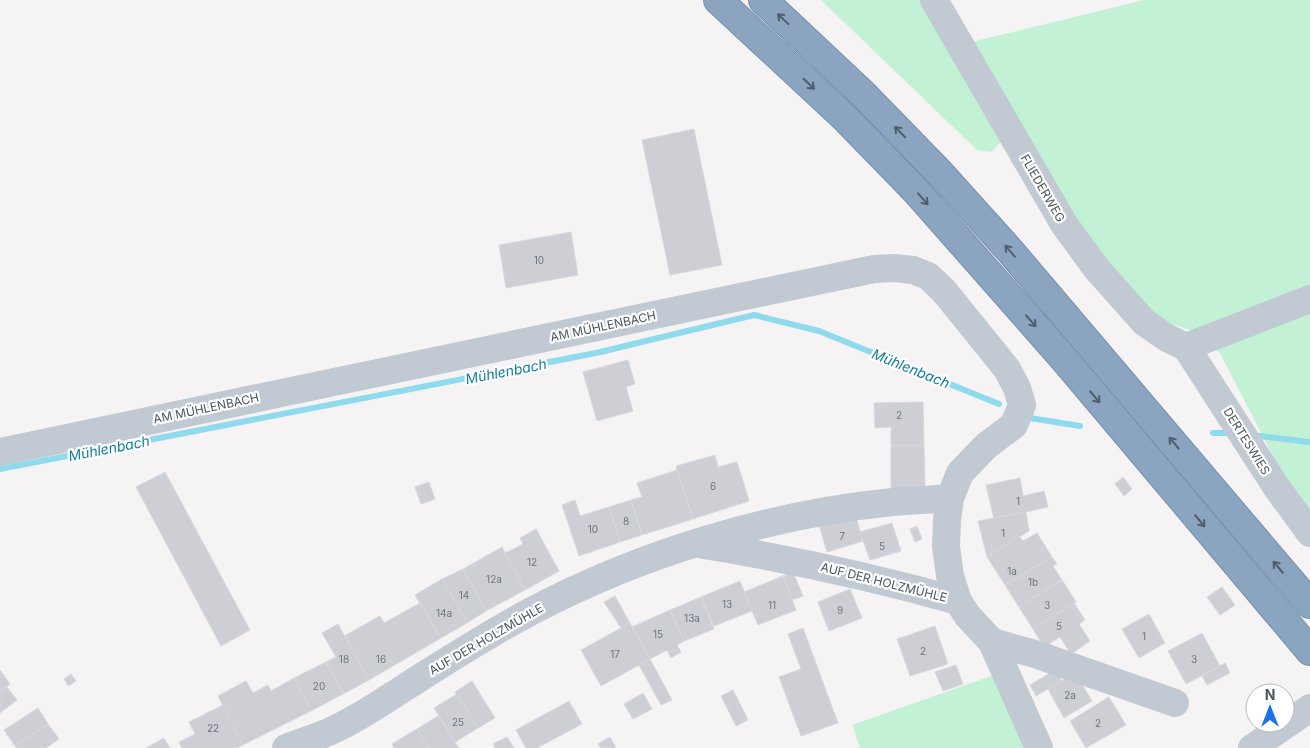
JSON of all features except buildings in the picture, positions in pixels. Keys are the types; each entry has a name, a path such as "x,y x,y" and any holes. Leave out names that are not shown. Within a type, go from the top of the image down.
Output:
{"highway":[{"path":"718,0 844,117 916,191 1064,359 1310,651"},
{"path":"763,0 863,94 946,180 1024,266 1310,604"}],"street":[{"name":"FLIEDERWEG","path":"934,0 1064,224 1096,268 1144,322 1167,338 1186,347"},
{"name":"AM MÜHLENBACH","path":"0,452 874,269 895,268 913,270 928,276 944,291 1007,368 1017,388 1018,415 960,473 950,498 947,520 946,546 950,576 958,601 967,615 992,642"},
{"path":"1186,347 1310,299"},
{"name":"DERTESWIES","path":"1186,347 1277,488 1310,533"},
{"name":"AUF DER HOLZMÜHLE","path":"286,748 330,739 386,700 480,640 586,584 643,561 693,544 765,524 828,511 893,502 950,498"},
{"name":"AUF DER HOLZMÜHLE","path":"693,544 766,555 861,575 958,601"},
{"path":"992,642 1035,654 1175,703"},
{"path":"992,642 1039,748"},
{"path":"1259,743 1310,708"}],"green space":[{"path":"821,0 919,0 947,48 1144,0 1310,0 1310,509 1287,483 1220,353 1188,329 1161,322 1135,301 1018,136 1000,143 991,152 977,150"},
{"path":"994,675 1024,748 860,748 852,725"}],"waterway":[{"name":"Mühlenbach","path":"0,469 596,353 754,315 819,331 999,404"},
{"name":"Mühlenbach","path":"1030,418 1080,426"},
{"name":"Mühlenbach","path":"1213,433 1232,433"},
{"name":"Mühlenbach","path":"1251,435 1310,442"}]}
